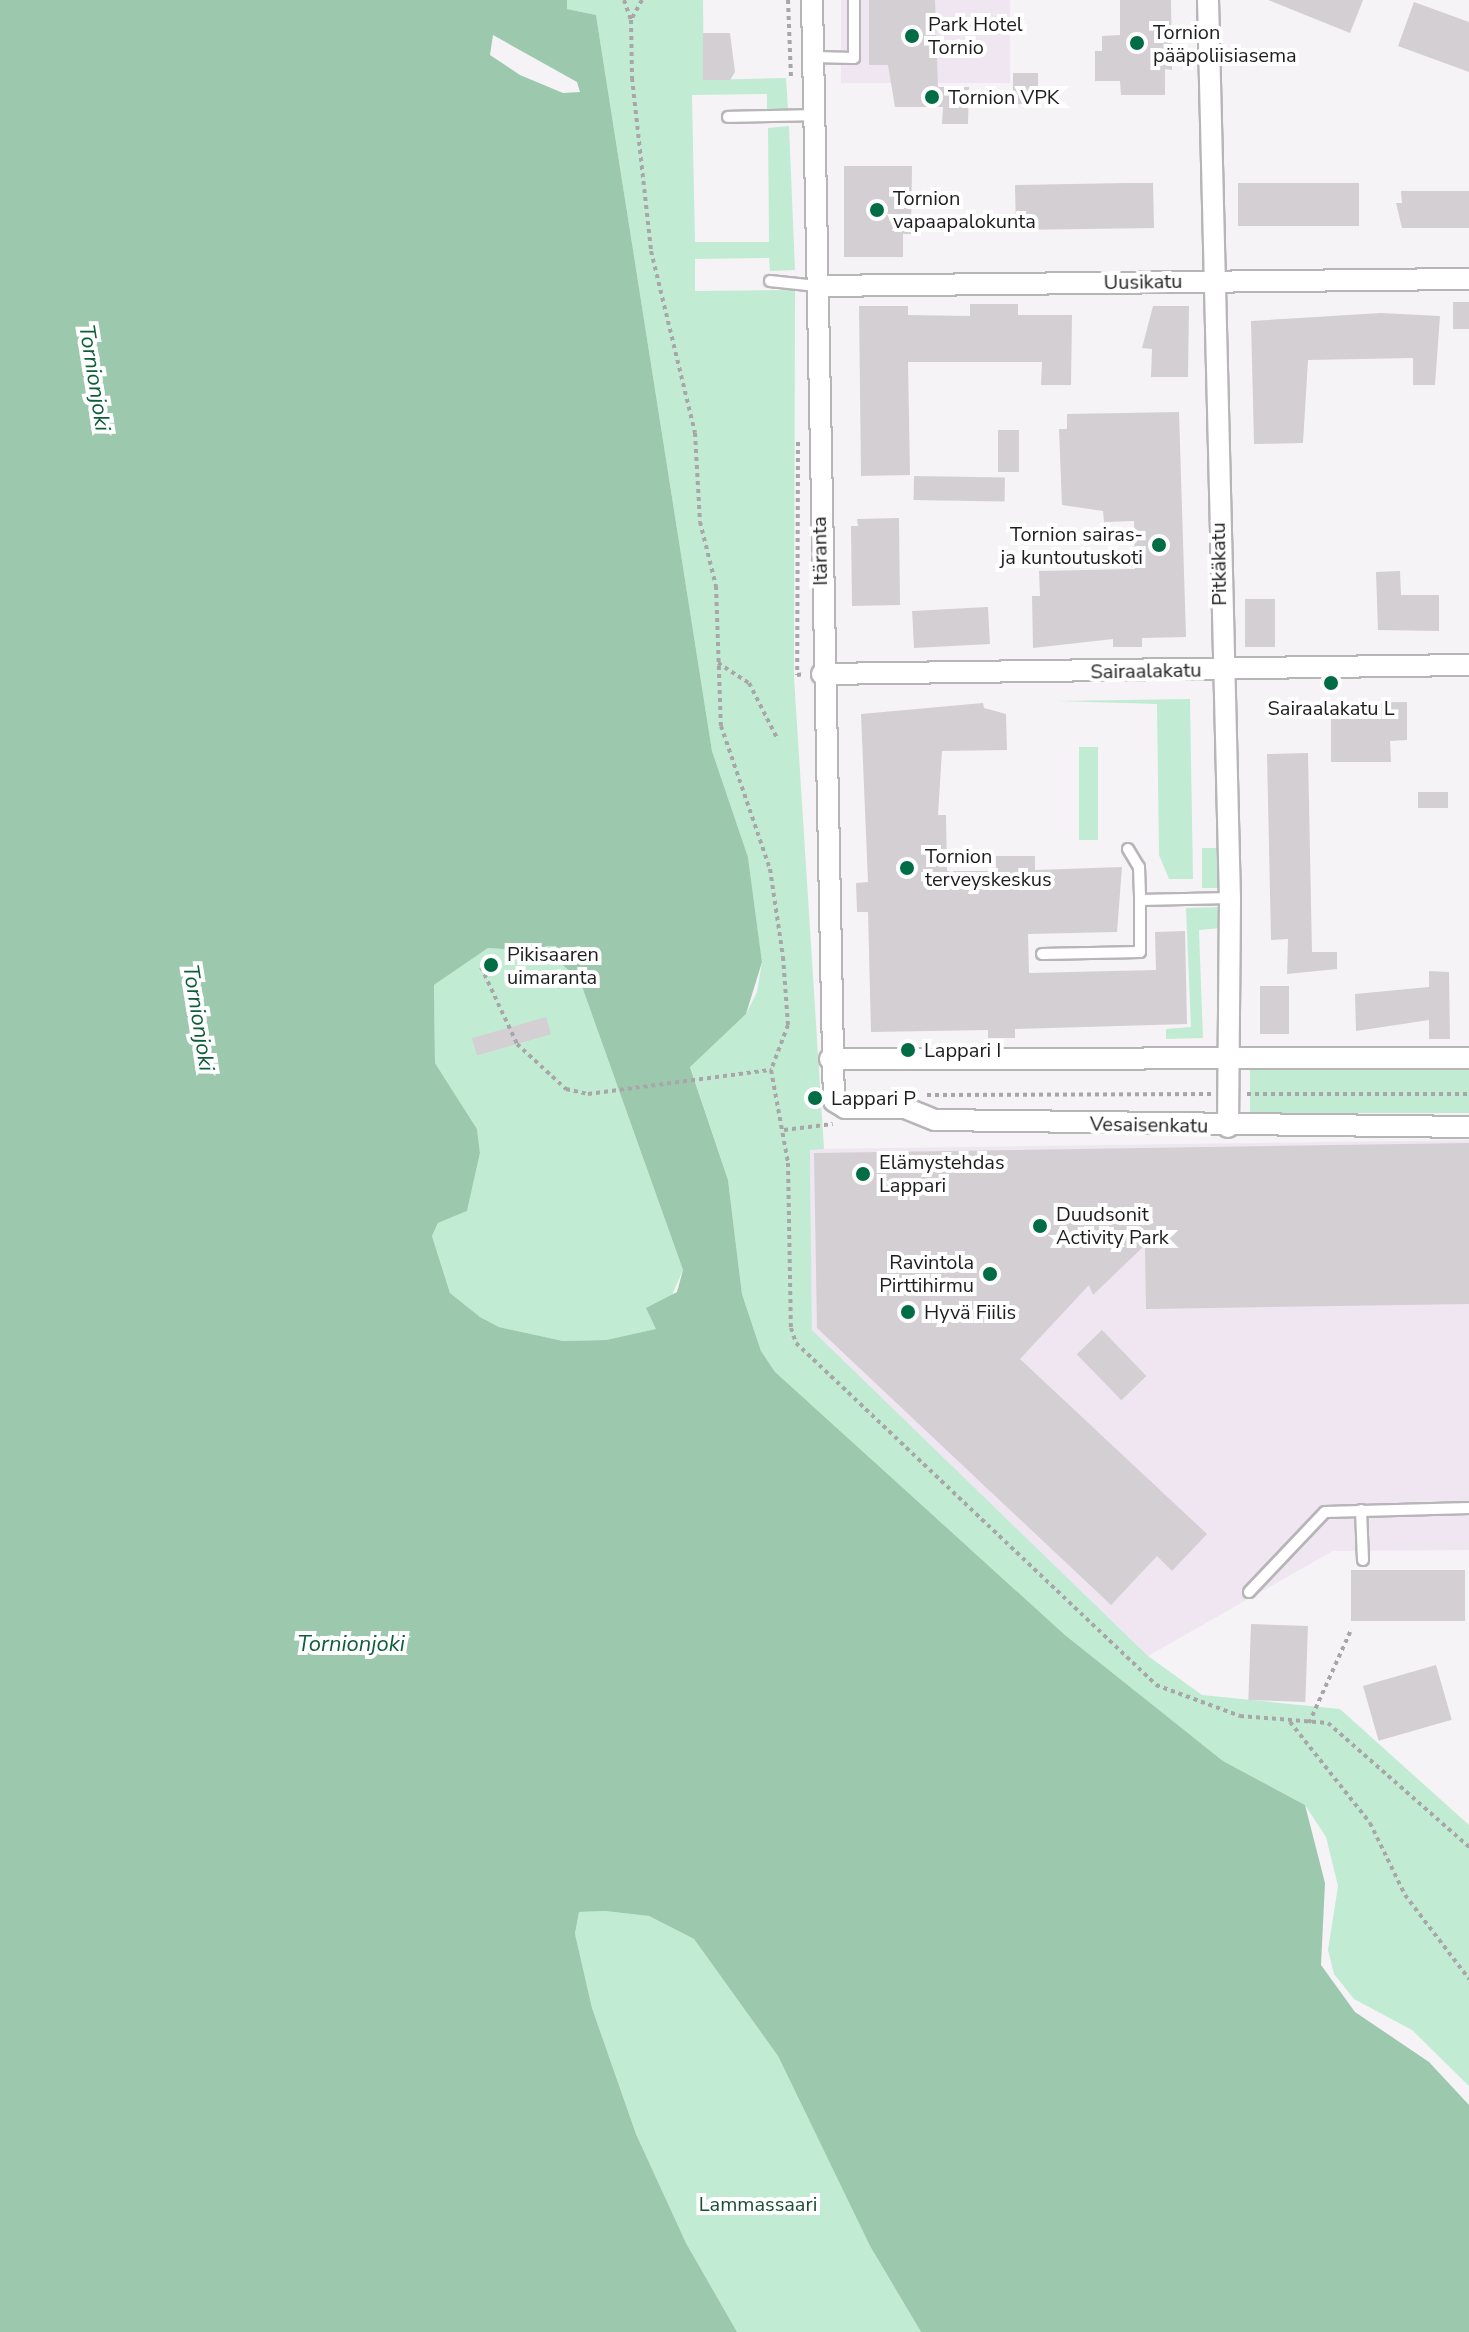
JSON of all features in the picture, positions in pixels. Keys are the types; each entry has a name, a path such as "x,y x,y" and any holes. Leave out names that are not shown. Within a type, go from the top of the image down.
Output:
{"street":[{"name":"Itäranta","path":"812,0 822,674 830,1059 834,1101"},
{"name":"Pitkäkatu","path":"1208,0 1216,281 1220,671 1230,898 1228,1127"},
{"name":"Uusikatu","path":"817,286 1469,279"},
{"name":"Sairaalakatu","path":"822,674 1220,671 1469,665"},
{"path":"830,1059 1469,1058"},
{"name":"Vesaisenkatu","path":"834,1101 845,1108 905,1108 935,1120 1228,1127 1469,1127"}],"lane":[{"path":"814,57 854,58 854,0"},
{"path":"728,117 815,115"},
{"path":"770,281 817,286"},
{"path":"1042,954 1140,952 1139,867 1128,849"},
{"path":"1140,900 1230,898"},
{"path":"1249,1592 1325,1512 1469,1508"},
{"path":"1361,1510 1363,1560"}],"path":[{"path":"624,0 631,20 651,251 688,387 700,522 716,586 721,726 770,869 783,957 788,1025 771,1070 784,1130 796,1343 1156,1685 1240,1716 1328,1723 1469,1847"},
{"path":"631,20 642,0"},
{"path":"718,663 749,683 778,740"},
{"path":"481,967 517,1044 566,1089 588,1094 771,1070"},
{"path":"919,1095 1469,1094"},
{"path":"784,1130 838,1123"},
{"path":"1309,1723 1350,1632"},
{"path":"1290,1722 1370,1823 1405,1895 1469,1979"}],"shaded area":[{"path":"841,0 1010,0 1010,83 841,83"},
{"path":"1469,1140 1469,1550 1333,1551 1148,1656 812,1330 810,1149"}],"green space":[{"path":"567,0 703,0 704,80 786,78 788,109 767,109 767,94 692,95 695,242 769,242 768,128 789,126 795,270 770,271 769,258 695,259 695,291 795,290 794,677 824,1149 810,1150 812,1330 1148,1656 1202,1695 1340,1709 1469,1825 1469,2086 1412,2030 1354,1999 1334,1974 1328,1950 1338,1886 1326,1837 1305,1805 1223,1761 1065,1635 774,1372 761,1351 742,1294 728,1180 690,1066 746,1014 757,992 762,962 748,857 712,751 596,15 566,9"},
{"path":"1190,699 1193,879 1169,879 1159,855 1157,704 1057,701"},
{"path":"1079,747 1098,747 1098,840 1079,840"},
{"path":"1202,848 1220,848 1220,888 1202,888"},
{"path":"1221,907 1221,928 1199,930 1203,1038 1166,1039 1166,1029 1191,1027 1186,908"},
{"path":"556,946 554,957 580,981 683,1270 657,1329 606,1340 563,1341 499,1327 480,1317 450,1293 432,1236 438,1223 467,1211 480,1153 477,1129 435,1063 434,985 488,948 534,951"},
{"path":"1250,1069 1469,1069 1469,1113 1250,1113"},
{"name":"Lammassaari","path":"605,1911 649,1916 694,1939 778,2056 870,2246 921,2332 737,2332 686,2243 636,2134 592,2008 575,1935 579,1912"}],"water":[{"name":"Tornionjoki","path":"0,0 567,0 567,9 596,15 712,751 748,857 762,962 746,1014 690,1067 728,1180 742,1294 761,1351 775,1372 1065,1635 1223,1761 1305,1805 1325,1883 1321,1965 1355,2012 1429,2062 1469,2105 1469,2332 921,2332 870,2246 778,2056 694,1939 649,1916 605,1911 579,1912 575,1934 592,2008 636,2134 686,2243 737,2332 0,2332","holes":["493,35 577,82 580,92 563,93 520,75 490,55","556,946 554,957 580,981 683,1270 677,1292 646,1308 656,1329 606,1340 563,1341 499,1327 480,1317 450,1293 432,1236 438,1223 467,1211 480,1153 477,1129 435,1063 434,985 488,948 534,951"]}],"building":[{"path":"869,0 935,0 938,87 969,87 968,124 942,124 943,107 895,107 888,65 869,65"},
{"name":"Tornion pääpoliisiasema","path":"1120,0 1171,0 1172,70 1165,69 1165,95 1121,95 1120,81 1095,81 1095,51 1102,51 1102,36 1120,35"},
{"path":"1268,0 1363,0 1350,33"},
{"path":"1414,2 1469,22 1469,72 1398,46"},
{"path":"703,33 730,33 735,72 730,80 703,80"},
{"path":"1013,73 1038,73 1038,104 1013,104"},
{"name":"Tornion vapaapalokunta","path":"844,166 912,166 911,234 903,234 903,257 844,257"},
{"path":"1153,183 1154,228 1016,230 1015,185"},
{"path":"1238,183 1359,183 1359,226 1238,226"},
{"path":"1401,191 1469,191 1469,228 1402,228 1396,203 1402,203"},
{"path":"1453,302 1469,302 1469,329 1453,329"},
{"path":"970,304 1018,304 1018,315 1072,315 1071,385 1041,385 1042,362 908,362 910,475 861,476 859,306 908,306 908,315 970,316"},
{"path":"1153,306 1189,306 1188,377 1151,377 1152,349 1142,348"},
{"path":"1381,313 1440,316 1435,385 1413,385 1413,358 1308,360 1303,443 1254,444 1251,321"},
{"name":"Tornion sairas- ja kuntoutuskoti","path":"1179,412 1186,637 1142,638 1142,647 1113,647 1113,639 1033,648 1032,596 1040,596 1039,571 1135,569 1134,521 1104,522 1103,511 1062,505 1059,429 1067,429 1067,414"},
{"path":"998,430 1019,430 1019,472 998,472"},
{"path":"914,476 1005,478 1005,502 914,500"},
{"path":"899,518 900,605 852,606 851,526 858,526 857,519"},
{"path":"1400,571 1401,595 1439,595 1439,631 1378,630 1376,572"},
{"path":"1245,599 1275,599 1275,647 1245,647"},
{"path":"988,607 990,644 914,648 912,611"},
{"path":"1407,702 1407,740 1390,741 1391,762 1331,762 1331,703"},
{"name":"Tornion terveyskeskus","path":"983,703 984,708 1006,714 1007,750 942,751 938,815 946,815 947,871 996,871 996,856 1035,856 1035,870 1122,867 1117,932 1028,934 1029,973 1156,970 1155,932 1185,931 1187,1024 1015,1029 1015,1038 988,1038 988,1030 871,1032 868,912 857,912 856,883 868,882 861,714"},
{"path":"1308,753 1312,952 1337,952 1337,969 1287,974 1288,939 1271,940 1267,754"},
{"path":"1418,792 1448,792 1448,808 1418,808"},
{"path":"1429,971 1449,972 1450,1039 1429,1039 1429,1020 1356,1031 1355,994 1429,987"},
{"path":"1260,986 1289,986 1289,1034 1260,1034"},
{"path":"546,1017 551,1034 477,1056 472,1038"},
{"path":"1469,1143 1469,1304 1146,1309 1145,1245 1093,1295 1089,1285 1020,1359 1207,1534 1172,1571 1157,1556 1111,1605 817,1328 814,1153"},
{"path":"1102,1330 1146,1376 1121,1400 1077,1354"},
{"path":"1351,1570 1465,1570 1465,1621 1351,1621"},
{"path":"1251,1624 1308,1626 1305,1702 1248,1700"},
{"path":"1436,1665 1452,1720 1379,1741 1363,1686"}],"place":[{"name":"Park Hotel Tornio","path":"912,36"},
{"name":"Tornion pääpoliisiasema","path":"1137,43"},
{"name":"Tornion VPK","path":"932,97"},
{"name":"Tornion vapaapalokunta","path":"877,210"},
{"name":"Tornion sairas- ja kuntoutuskoti","path":"1159,545"},
{"name":"Sairaalakatu L","path":"1331,683"},
{"name":"Tornion terveyskeskus","path":"907,868"},
{"name":"Pikisaaren uimaranta","path":"491,965"},
{"name":"Lappari I","path":"908,1050"},
{"name":"Lappari P","path":"815,1098"},
{"name":"Elämystehdas Lappari","path":"863,1174"},
{"name":"Duudsonit Activity Park","path":"1040,1226"},
{"name":"Ravintola Pirttihirmu","path":"990,1274"},
{"name":"Hyvä Fiilis","path":"908,1312"}]}
